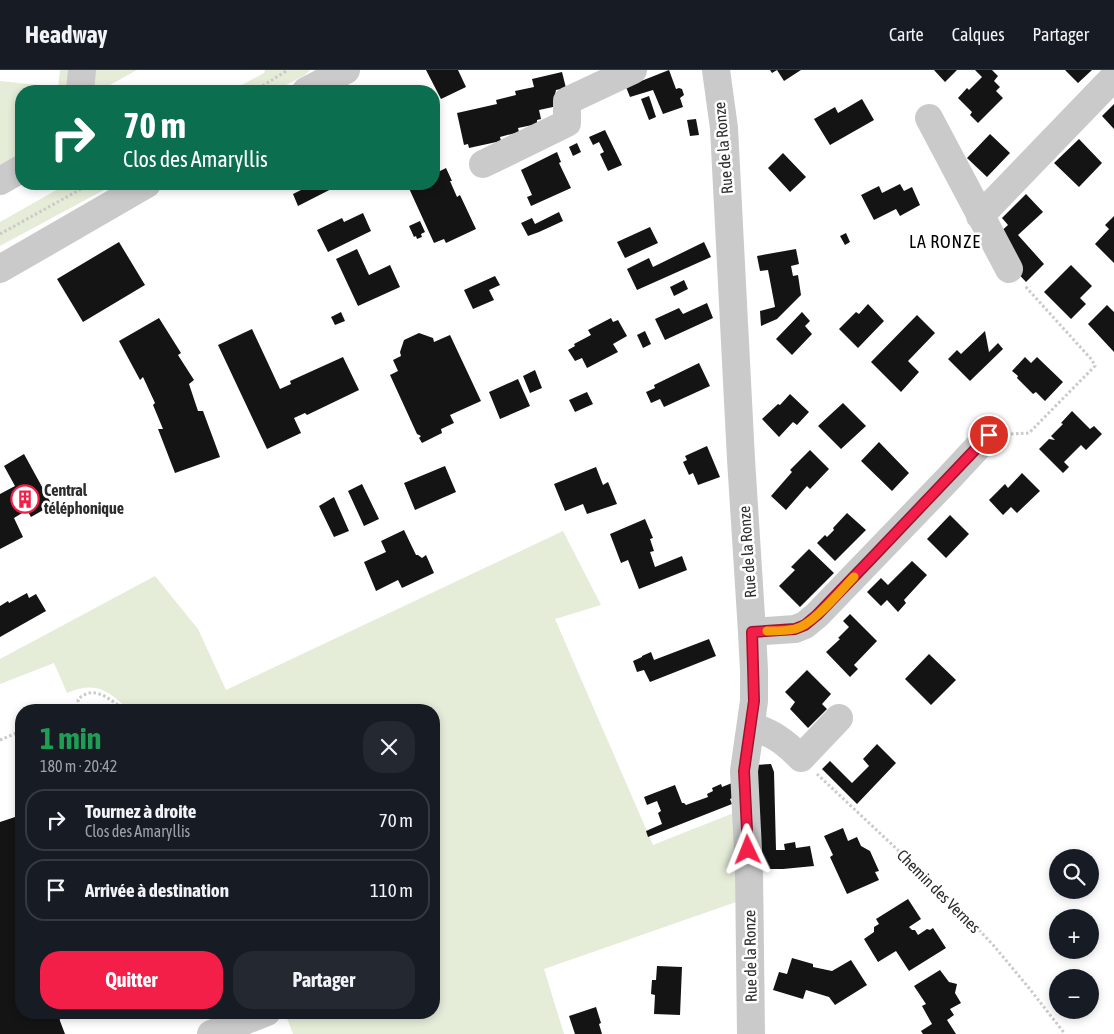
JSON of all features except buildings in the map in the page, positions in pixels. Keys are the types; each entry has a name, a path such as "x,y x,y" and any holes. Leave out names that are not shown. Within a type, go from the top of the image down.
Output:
{"street":[{"path":"81,85 82,70"},
{"path":"319,81 346,70"},
{"path":"483,164 567,123 567,101 633,70"},
{"name":"Rue de la Ronze","path":"716,70 724,128 752,632 754,701 744,771 752,1034"},
{"path":"980,216 1114,77"},
{"path":"929,118 1009,269"},
{"path":"0,181 15,172"},
{"path":"0,269 137,190"},
{"path":"752,632 795,629 805,625 817,615 942,486 989,435"},
{"path":"751,726 768,732 785,743 801,758 839,718"},
{"path":"211,1034 249,1019"}],"path":[{"path":"264,85 288,70"},
{"path":"0,234 79,190"},
{"path":"989,435 1029,433 1095,366 1092,360 1009,269"},
{"path":"78,704 78,700 84,694 95,693 111,699 117,704"},
{"path":"0,740 15,734"},
{"name":"Chemin des Vernes","path":"801,758 953,902 994,946 1065,1034"}],"green space":[{"path":"60,70 74,70 73,85 58,85"},
{"path":"91,70 137,70 110,85 90,85"},
{"path":"265,70 310,70 305,75 286,85 242,85 264,73"},
{"path":"0,81 39,85 15,85 15,159 0,166"},
{"path":"56,190 104,190 0,246 0,222"},
{"path":"563,531 601,605 555,619 653,845 736,812 739,901 544,969 564,1034 293,1034 287,1019 440,1019 440,704 122,704 108,693 94,688 77,689 67,693 54,663 0,684 0,659 155,576 198,629 226,690"}],"slow traffic":[{"path":"767,631 795,629 805,625 854,577"}],"place":[{"name":"Central téléphonique","path":"25,499"}],"district":[{"name":"LA RONZE","path":"945,241"}],"route":[{"path":"748,850 744,771 754,701 752,632 795,629 805,625 817,615 989,435"}]}
